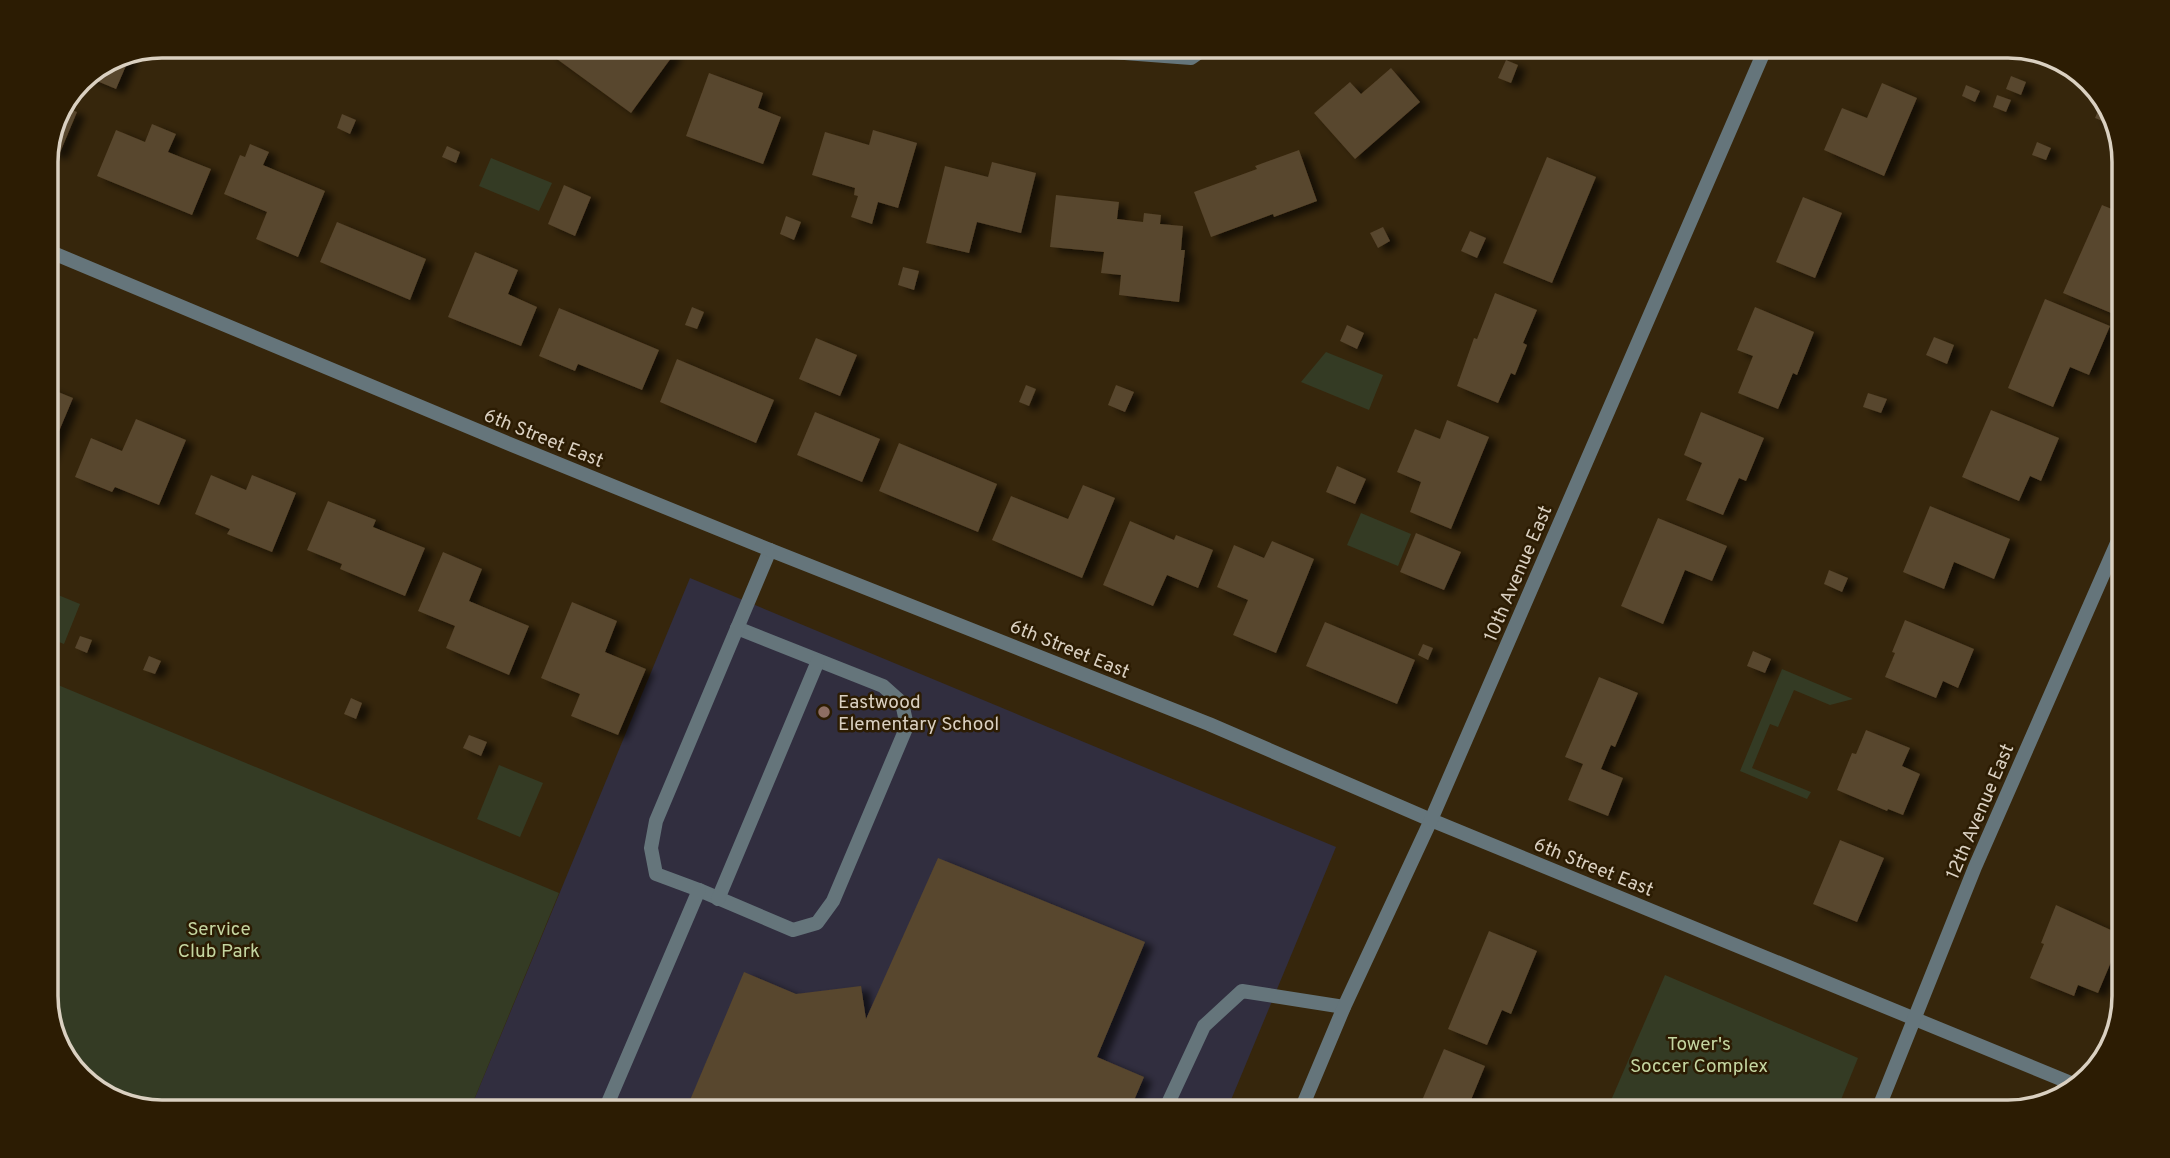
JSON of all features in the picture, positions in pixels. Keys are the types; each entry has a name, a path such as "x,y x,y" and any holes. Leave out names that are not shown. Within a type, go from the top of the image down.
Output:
{"street":[{"name":"10th Avenue East","path":"1305,1100 1344,1007 1431,820 1761,58"},
{"name":"6th Street East","path":"58,255 512,445 1209,724 1431,820 2068,1082"},
{"path":"737,628 883,687 902,704 907,726 833,901 817,923 793,930 656,874 651,848 656,821 737,628 770,550"},
{"name":"12th Avenue East","path":"1882,1100 1975,867 2112,554"},
{"path":"718,899 818,660"},
{"path":"609,1100 699,890"},
{"path":"1170,1100 1204,1026 1242,992 1344,1007"}],"shaded area":[{"name":"Eastwood Elementary School","path":"690,578 1336,847 1231,1100 474,1100"}],"green space":[{"path":"491,158 552,183 539,211 479,186"},
{"path":"1326,352 1383,375 1369,410 1301,382"},
{"path":"1361,513 1411,534 1398,566 1347,545"},
{"path":"58,595 80,604 64,644 58,642"},
{"path":"1782,669 1853,699 1830,705 1794,690 1778,727 1770,724 1752,768 1811,792 1807,799 1740,771"},
{"name":"Service Club Park","path":"58,685 559,893 474,1100 162,1100 135,1097 104,1083 84,1065 63,1030 60,1016"},
{"path":"499,765 543,783 520,837 477,819"},
{"name":"Tower's Soccer Complex","path":"1665,975 1858,1058 1841,1100 1611,1100"}],"building":[{"path":"555,58 671,58 631,113"},
{"path":"1506,60 1518,65 1511,83 1498,78"},
{"path":"126,65 116,89 97,81"},
{"path":"1391,68 1420,102 1355,159 1314,113 1350,82 1361,94"},
{"path":"709,73 763,93 758,108 781,117 763,164 686,136"},
{"path":"2011,76 2026,82 2021,95 2006,89"},
{"path":"1882,83 1917,98 1884,176 1824,150 1842,108 1867,118"},
{"path":"1966,85 1980,91 1975,102 1962,96"},
{"path":"1997,95 2011,100 2006,112 1993,107"},
{"path":"72,110 77,112 59,155 61,135"},
{"path":"2098,110 2104,122 2095,118"},
{"path":"342,114 356,120 350,134 337,128"},
{"path":"152,124 176,134 168,152 211,169 192,215 97,176 116,130 145,142"},
{"path":"873,130 917,143 898,208 878,202 872,224 851,217 858,196 854,195 855,188 812,175 825,132 869,145"},
{"path":"2037,142 2051,148 2046,160 2032,155"},
{"path":"250,144 269,152 263,165 325,191 298,257 256,239 267,212 224,194 240,155 245,157"},
{"path":"447,146 460,152 456,163 442,157"},
{"path":"1299,150 1317,201 1211,237 1194,192"},
{"path":"1547,157 1596,177 1552,283 1503,263"},
{"path":"992,162 1036,173 1021,233 977,222 969,253 926,243 945,166 988,177"},
{"path":"564,185 591,197 575,236 548,224"},
{"path":"1056,195 1119,202 1117,219 1143,222 1144,213 1161,215 1160,224 1183,226 1181,250 1185,250 1179,302 1119,295 1121,275 1101,273 1104,252 1050,247"},
{"path":"1803,197 1842,213 1815,278 1776,262"},
{"path":"2102,205 2112,209 2112,313 2063,293"},
{"path":"786,216 801,222 794,240 780,234"},
{"path":"337,222 426,259 410,300 320,262"},
{"path":"1383,227 1390,241 1378,248 1370,233"},
{"path":"1470,231 1486,238 1477,258 1461,251"},
{"path":"475,252 518,270 508,294 537,307 521,346 448,317"},
{"path":"903,267 919,271 914,290 898,285"},
{"path":"1495,293 1537,310 1523,343 1527,345 1515,375 1511,373 1498,403 1457,386 1474,338 1477,339"},
{"path":"2045,299 2110,326 2089,375 2070,367 2053,407 2008,388"},
{"path":"692,307 704,312 697,329 685,325"},
{"path":"1755,307 1814,332 1797,375 1793,373 1778,409 1738,393 1753,356 1737,350"},
{"path":"559,308 659,350 642,390 578,364 575,371 539,356"},
{"path":"1347,325 1364,333 1357,349 1340,341"},
{"path":"1934,337 1954,345 1947,364 1926,355"},
{"path":"816,338 857,355 840,396 799,379"},
{"path":"677,359 774,400 756,443 660,402"},
{"path":"1026,385 1036,389 1029,406 1019,402"},
{"path":"1116,385 1134,392 1125,412 1108,405"},
{"path":"58,392 73,398 58,434"},
{"path":"1868,393 1887,399 1881,413 1863,407"},
{"path":"1991,410 2059,438 2041,481 2030,476 2019,501 1962,477"},
{"path":"815,412 880,439 862,482 797,455"},
{"path":"1701,412 1764,438 1746,481 1739,478 1723,515 1686,500 1702,463 1684,455"},
{"path":"136,419 186,440 159,505 115,487 112,492 75,477 91,438 122,451"},
{"path":"1447,420 1489,437 1451,529 1410,512 1421,482 1397,472 1415,429 1440,439"},
{"path":"899,443 997,484 978,532 879,491"},
{"path":"1337,466 1366,479 1355,504 1326,492"},
{"path":"211,475 246,490 252,475 296,493 272,552 227,534 230,529 195,514"},
{"path":"1083,485 1115,498 1082,578 992,540 1011,496 1068,519"},
{"path":"328,501 376,520 373,527 425,548 405,596 340,569 342,564 307,550"},
{"path":"1930,506 2010,539 1994,579 1954,562 1944,589 1903,572"},
{"path":"1658,518 1727,546 1712,581 1685,570 1663,624 1621,606"},
{"path":"1130,521 1174,540 1176,535 1213,550 1198,588 1167,575 1153,606 1103,585"},
{"path":"1416,533 1461,552 1444,590 1400,572"},
{"path":"1272,541 1314,559 1276,653 1233,635 1248,600 1217,587 1234,545 1264,558"},
{"path":"443,552 482,569 469,601 529,626 509,675 446,648 455,626 418,611"},
{"path":"1829,570 1848,578 1842,592 1824,584"},
{"path":"572,602 617,621 605,652 646,669 618,735 571,716 580,694 541,678"},
{"path":"1905,620 1974,649 1958,688 1943,681 1936,698 1885,677"},
{"path":"1325,622 1415,660 1397,704 1306,666"},
{"path":"80,636 92,640 87,653 75,648"},
{"path":"1423,644 1433,648 1428,660 1418,655"},
{"path":"1753,651 1771,659 1765,673 1747,666"},
{"path":"149,656 161,661 155,674 143,670"},
{"path":"1599,677 1638,693 1615,747 1611,745 1601,769 1623,778 1608,816 1568,800 1583,764 1565,757"},
{"path":"351,698 362,703 356,719 344,714"},
{"path":"1866,730 1910,748 1902,766 1920,774 1903,815 1837,790 1852,753 1856,754"},
{"path":"469,735 487,742 481,756 463,748"},
{"path":"1840,840 1884,858 1857,922 1813,904"},
{"path":"938,858 1145,942 1097,1057 1144,1077 1134,1100 690,1100 744,972 796,994 861,986 866,1019"},
{"path":"2056,905 2112,931 2112,962 2098,993 2078,985 2074,996 2030,978 2044,944 2041,943"},
{"path":"1489,931 1537,951 1511,1014 1502,1010 1487,1045 1448,1029"},
{"path":"1444,1049 1485,1066 1471,1100 1422,1100"}],"place":[{"name":"Eastwood Elementary School","path":"824,712"}]}
